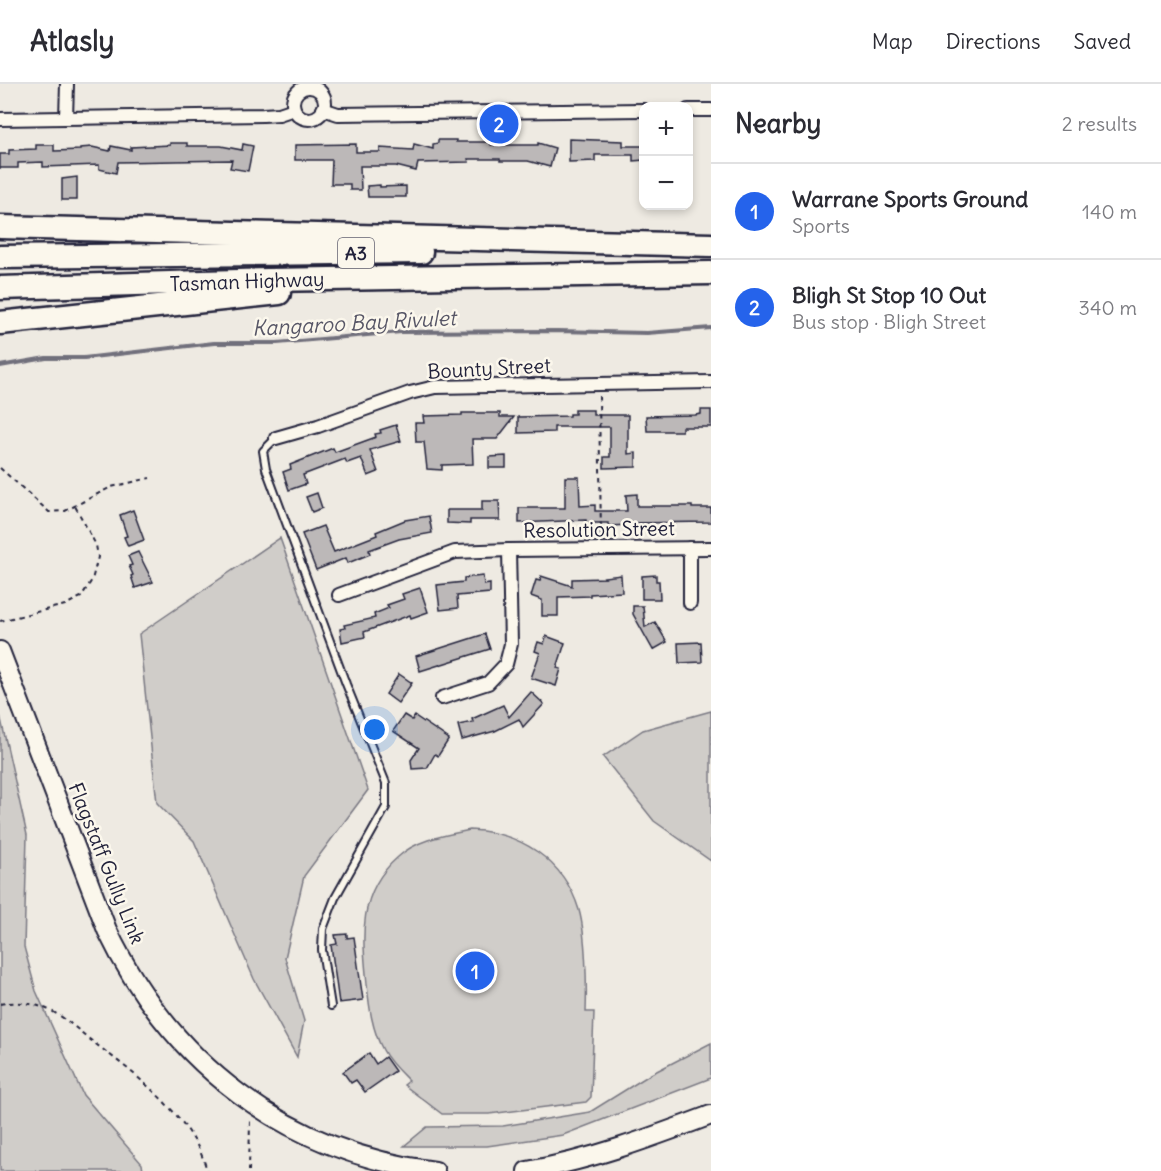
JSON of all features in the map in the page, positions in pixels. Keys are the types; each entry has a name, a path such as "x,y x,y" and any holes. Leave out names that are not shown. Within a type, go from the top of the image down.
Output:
{"highway":[{"path":"0,228 711,247"},
{"name":"Tasman Highway","path":"0,257 711,247"},
{"name":"Tasman Highway","path":"0,288 463,276 711,273"},
{"path":"0,323 286,292 463,276"}],"street":[{"path":"66,118 67,84"},
{"path":"309,85 322,94 324,99 321,113 311,118 301,117 294,109 294,96 300,89 309,85"},
{"path":"0,119 263,115 279,114 294,109"},
{"path":"323,109 338,114 639,110"},
{"path":"693,110 711,110"},
{"name":"Bounty Street","path":"276,438 318,426 401,396 435,387 711,382"},
{"name":"Resolution Street","path":"690,548 690,603"},
{"name":"Resolution Street","path":"339,595 455,552 711,548"},
{"name":"Resolution Street","path":"442,698 488,683 507,664 511,644 509,550"},
{"name":"Flagstaff Gully Link","path":"0,651 81,865 121,958 158,1015 212,1073 249,1102 296,1130 375,1160 435,1171"},
{"path":"527,1171 568,1164 604,1154 711,1115"}],"lane":[{"path":"276,438 263,451 266,469 346,684 386,783 386,807 335,898 323,929 322,950 331,1006"}],"path":[{"path":"599,384 601,549"},
{"path":"0,468 49,512 65,511 111,487 150,478"},
{"path":"0,621 65,605 81,597 92,580 98,557 96,546 75,506"},
{"path":"0,1004 27,1003 59,1014 121,1062 157,1093 182,1124 201,1153 207,1171"},
{"path":"249,1102 249,1171"}],"shaded area":[{"path":"280,538 368,790 304,876 285,958 304,1021 297,1057 254,979 194,841 157,803 139,634"},
{"path":"711,711 711,861 654,821 603,757 643,730"},
{"path":"0,715 27,835 24,947 36,991 83,1095 142,1164 143,1171 0,1171"},
{"path":"470,830 506,836 538,852 563,877 572,892 579,910 583,933 586,1012 594,1012 591,1097 586,1102 489,1114 442,1114 404,1085 409,1081 388,1059 379,1042 370,1009 364,948 369,900 385,870 406,851 432,839"},
{"path":"711,1043 711,1078 563,1135 487,1146 404,1146 427,1127 503,1126 590,1112 651,1074"}],"building":[{"path":"569,139 623,141 623,146 639,146 639,160 633,161 633,155 595,155 595,161 569,162"},
{"path":"438,140 490,142 491,145 538,145 538,143 555,148 550,167 528,161 500,161 500,159 418,163 416,171 396,166 360,166 361,190 350,190 350,184 331,184 332,160 295,160 295,145 356,144 356,152 380,152 380,148 413,150 414,144 433,149 433,144 438,143"},
{"path":"170,143 187,143 187,146 221,146 242,150 243,144 253,146 248,171 230,168 232,160 118,162 116,173 99,169 99,165 43,167 43,162 18,163 18,168 0,168 0,154 9,154 9,150 36,149 36,145 54,145 54,151 92,147 110,151 111,146 131,150 131,147 170,145"},
{"path":"77,177 77,200 62,200 62,179"},
{"path":"380,185 380,187 406,186 406,197 368,197 367,186"},
{"path":"575,410 593,410 593,415 628,415 628,454 636,453 636,467 604,468 604,457 610,457 610,427 554,427 554,432 518,433 518,417 570,416 570,414 575,414"},
{"path":"701,410 711,410 711,427 682,427 682,431 647,431 646,416 695,415 701,414"},
{"path":"462,413 500,413 500,417 514,417 497,439 472,439 473,464 442,465 442,470 427,469 424,442 416,442 415,423 424,423 423,416 462,415"},
{"path":"396,425 401,441 370,450 378,472 368,476 361,458 347,463 345,459 303,475 306,484 289,490 283,472 291,469 290,465 333,448 335,452 376,437 375,434 381,433 380,430"},
{"path":"506,456 506,468 489,468 489,457"},
{"path":"565,477 579,477 580,506 595,505 595,511 627,511 626,495 637,494 637,506 711,508 711,522 631,523 631,525 608,526 608,523 586,523 586,520 519,523 519,508 565,508"},
{"path":"317,493 322,508 312,512 306,497"},
{"path":"482,501 499,501 500,520 470,520 470,524 447,523 447,510 482,510"},
{"path":"133,510 144,540 128,546 120,515"},
{"path":"429,516 432,533 399,539 369,550 370,554 348,563 346,558 316,570 302,534 323,526 334,552 377,535 376,532 405,520"},
{"path":"138,552 153,582 135,588 129,566 132,565 128,556"},
{"path":"621,575 622,592 558,597 558,616 542,616 542,600 531,596 536,580 540,581 541,576 572,586 572,579"},
{"path":"656,575 656,581 659,581 660,599 642,599 642,576"},
{"path":"483,576 484,585 490,584 490,593 457,596 458,608 440,610 437,585 464,582 464,578"},
{"path":"420,588 428,612 411,618 410,615 364,632 365,637 342,642 340,629 345,628 344,625 375,618 374,614 389,608 387,605 404,599 402,594"},
{"path":"633,606 643,606 645,627 655,622 667,642 653,650 633,614"},
{"path":"485,634 490,649 420,671 416,656"},
{"path":"546,636 565,643 557,668 561,669 556,686 531,678 540,653 535,651 538,642 544,644"},
{"path":"701,642 702,662 679,663 678,643"},
{"path":"399,674 412,683 398,703 386,694"},
{"path":"531,692 544,704 523,727 519,719 495,731 462,740 458,725 473,722 472,719 503,705 509,717"},
{"path":"404,715 412,720 415,716 449,739 438,756 435,754 427,768 412,769 411,760 419,748 393,731"},
{"path":"347,934 347,938 354,937 363,1000 339,1003 331,945 337,944 335,935"},
{"path":"369,1053 376,1064 385,1057 395,1071 365,1092 356,1080 351,1083 343,1072"}],"waterway":[{"name":"Kangaroo Bay Rivulet","path":"0,366 46,358 84,358 214,343 277,343 401,332 647,333 711,328"}],"place":[{"name":"Bligh St Stop 10 Out","path":"499,124"},
{"name":"Warrane Sports Ground","path":"475,971"}]}
